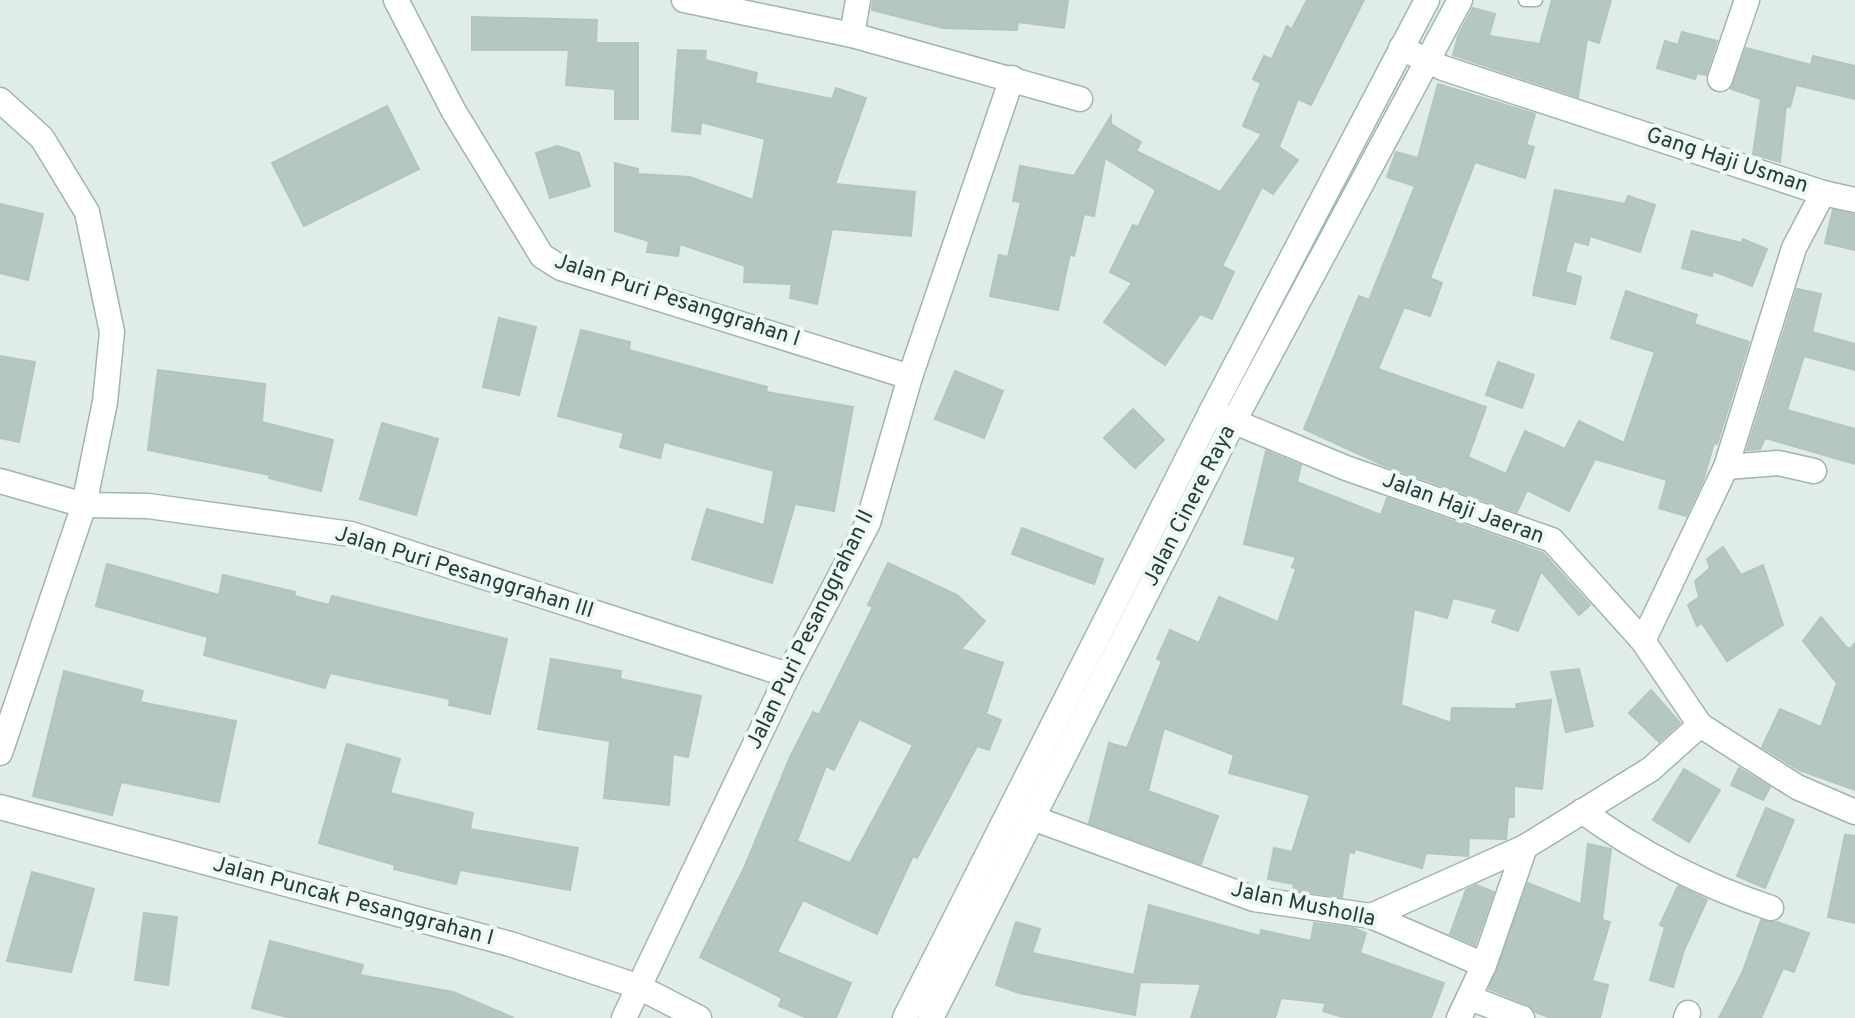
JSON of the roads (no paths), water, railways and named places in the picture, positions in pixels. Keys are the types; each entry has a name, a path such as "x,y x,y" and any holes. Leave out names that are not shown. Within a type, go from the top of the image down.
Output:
{"street":[{"name":"Jalan Puri Pesanggrahan I","path":"396,0 453,110 542,256 561,268 910,377"},
{"path":"684,0 852,35 1080,99"},
{"path":"852,35 858,0"},
{"name":"Jalan Cinere Raya","path":"905,1018 1211,412 1427,0"},
{"name":"Jalan Cinere Raya","path":"931,1018 1030,817 1234,421 1460,0"},
{"path":"1720,79 1747,0"},
{"name":"Gang Haji Usman","path":"1401,48 1428,61 1823,193 1794,248 1726,467 1643,641"},
{"name":"Jalan Puri Pesanggrahan II","path":"624,1018 788,675 868,523 910,377 1012,78"},
{"path":"0,100 42,138 87,212 112,332 105,402 84,505 0,753"},
{"path":"1823,193 1855,200"},
{"name":"Jalan Haji Jaeran","path":"1211,412 1346,468 1552,540 1643,641 1700,725 1797,787 1855,812"},
{"path":"1726,467 1778,463 1814,471"},
{"name":"Jalan Puri Pesanggrahan III","path":"0,481 84,505 148,506 351,534 788,675"},
{"path":"1371,916 1525,847 1651,769 1700,725"},
{"name":"Jalan Puncak Pesanggrahan I","path":"0,807 510,944 637,986 699,1018"},
{"path":"1582,811 1626,843 1672,869 1716,890 1771,908"},
{"name":"Jalan Musholla","path":"1030,817 1254,899 1371,916 1484,965"},
{"path":"1522,1018 1465,1008 1484,965 1525,847"}],"lane":[{"path":"1525,0 1536,0"}]}
